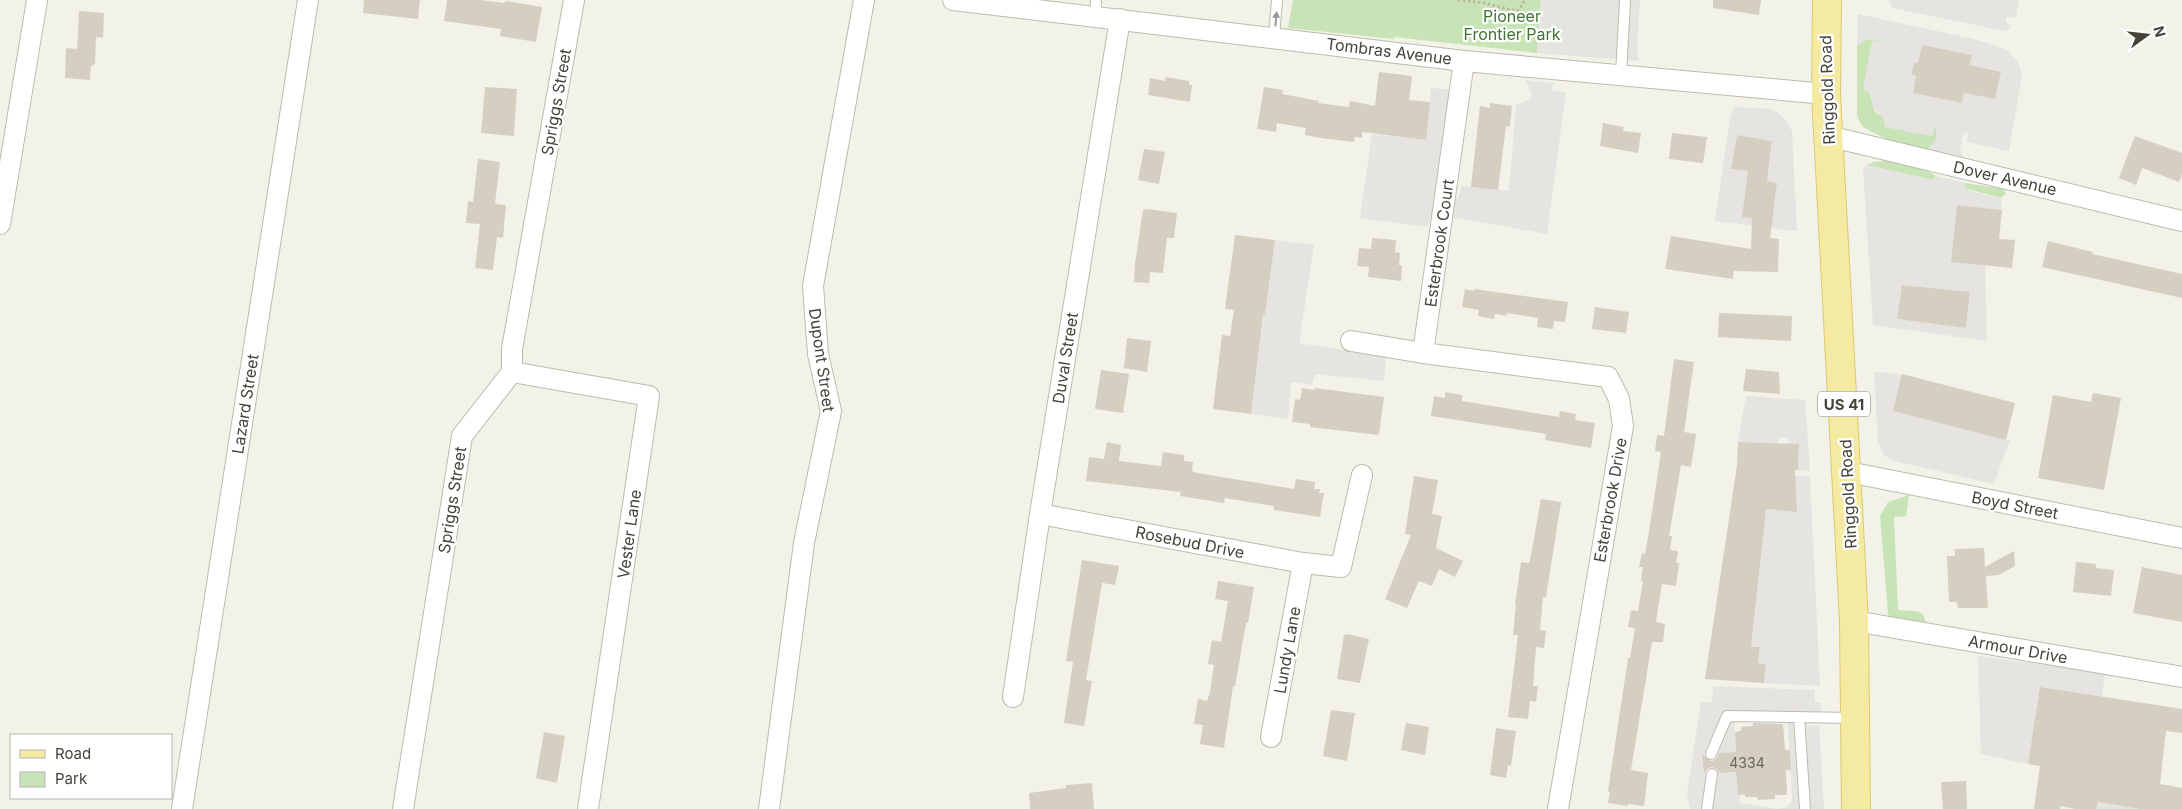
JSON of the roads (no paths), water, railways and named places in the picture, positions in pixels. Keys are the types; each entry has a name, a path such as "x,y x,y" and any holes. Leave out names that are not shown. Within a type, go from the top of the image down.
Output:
{"main road":[{"name":"Ringgold Road","path":"1826,0 1826,94 1848,472 1854,620 1856,809"}],"street":[{"path":"0,224 37,0"},
{"name":"Lazard Street","path":"182,809 308,0"},
{"name":"Spriggs Street","path":"403,809 462,436 512,372 512,349 574,0"},
{"name":"Dupont Street","path":"769,809 804,543 831,411 818,354 813,286 864,0"},
{"name":"Tombras Avenue","path":"953,0 1095,8 1120,19 1464,60 1826,94"},
{"name":"Duval Street","path":"1013,697 1040,514 1120,19"},
{"name":"Esterbrook Court","path":"1423,353 1464,60"},
{"name":"Dover Avenue","path":"1828,136 2182,221"},
{"path":"1351,341 1423,353"},
{"name":"Esterbrook Drive","path":"1423,353 1608,377 1619,399 1623,426 1558,809"},
{"name":"Vester Lane","path":"512,372 649,396 588,809"},
{"name":"Boyd Street","path":"1848,472 2182,538"},
{"name":"Rosebud Drive","path":"1040,514 1303,563 1341,567 1362,475"},
{"name":"Lundy Lane","path":"1271,737 1303,563"},
{"name":"Armour Drive","path":"1854,620 2182,677"}],"lane":[{"path":"1274,37 1277,0"},
{"path":"1621,75 1625,0"},
{"path":"1710,754 1727,716 1855,718"},
{"path":"1799,717 1805,809"},
{"path":"1707,809 1712,774"}],"park label":[{"name":"Pioneer Frontier Park","path":"1512,25"}]}
